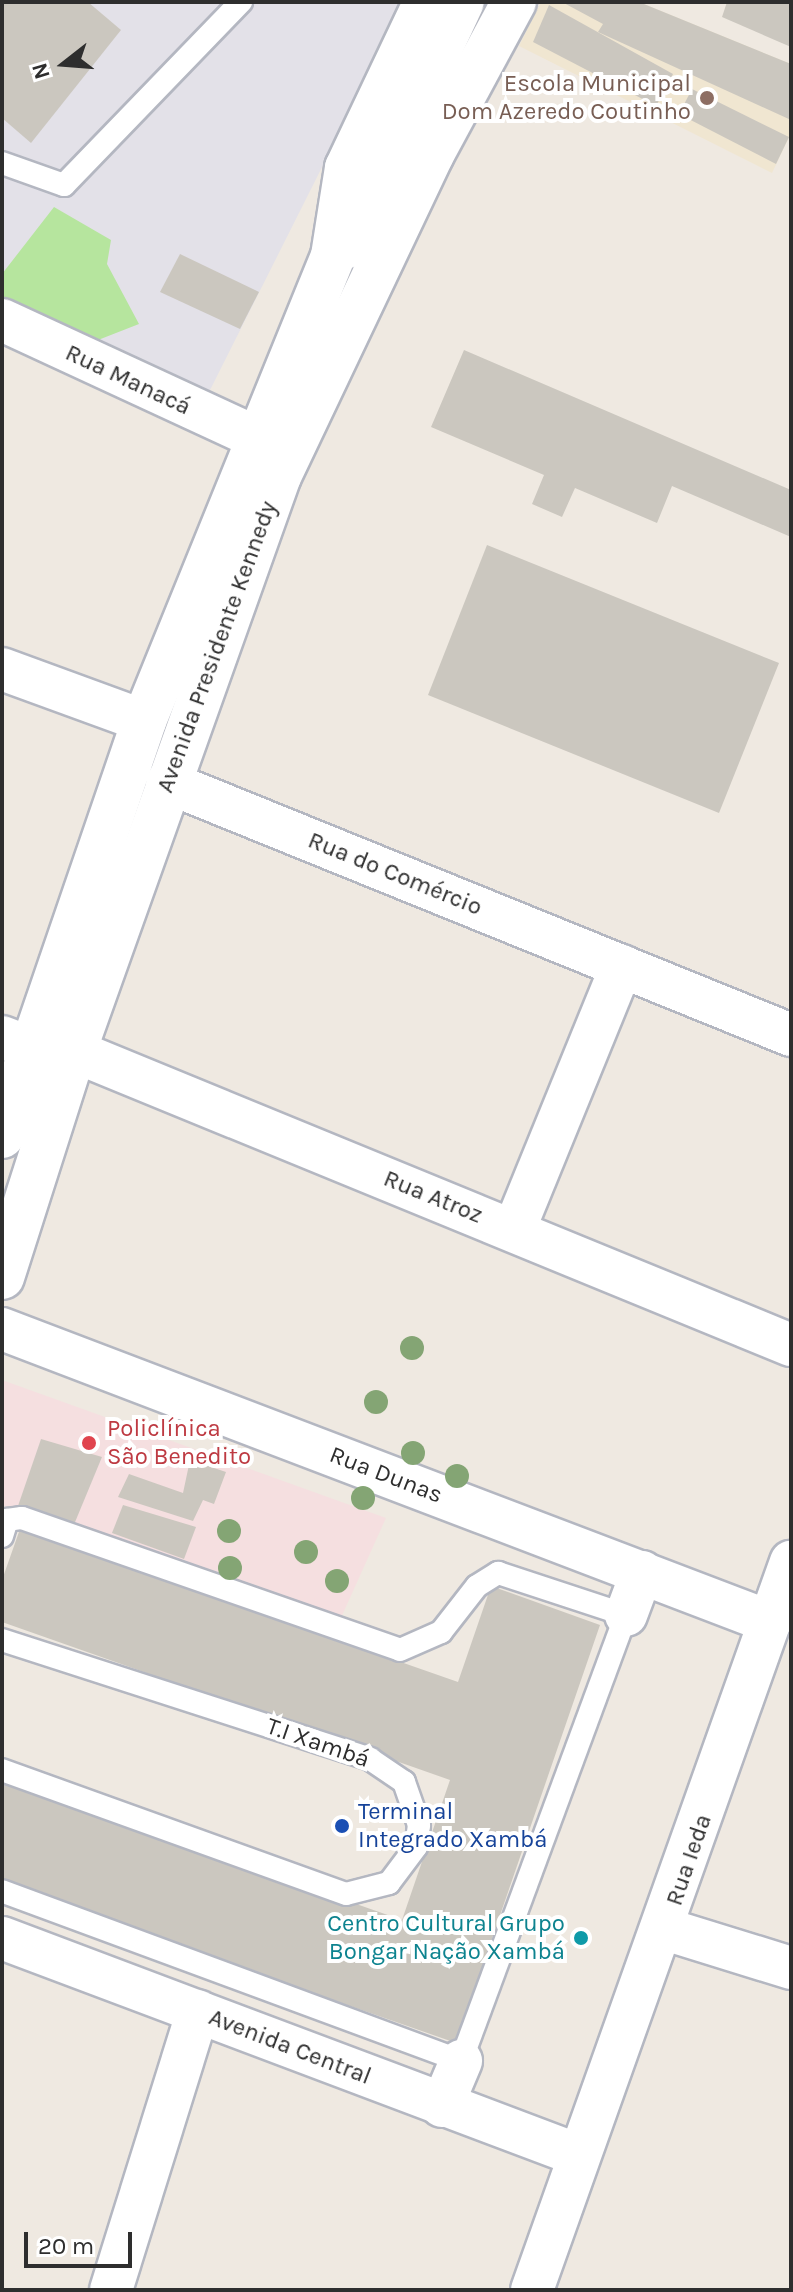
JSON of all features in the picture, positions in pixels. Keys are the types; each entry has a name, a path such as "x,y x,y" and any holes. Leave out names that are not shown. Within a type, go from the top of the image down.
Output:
{"main road":[{"name":"Avenida Presidente Kennedy","path":"2,1136 16,1043 255,437 333,256 347,168 426,2"},
{"name":"Avenida Presidente Kennedy","path":"333,256 347,247 462,2"},
{"name":"Avenida Presidente Kennedy","path":"2,1277 74,1051 167,782 279,476 493,22 514,2"}],"street":[{"name":"Rua Manacá","path":"2,320 255,437"},
{"path":"2,669 144,721"},
{"name":"Rua do Comércio","path":"167,782 791,1035"},
{"path":"514,1230 622,966"},
{"name":"Rua Atroz","path":"74,1051 791,1345"},
{"name":"Rua Dunas","path":"2,1329 770,1622"},
{"name":"Rua Ieda","path":"532,2290 578,2155 665,1929 791,1562"},
{"path":"626,1615 642,1572"},
{"path":"665,1929 791,1968"},
{"name":"Avenida Central","path":"2,1938 578,2155"},
{"path":"111,2290 198,2011"},
{"path":"442,2106 461,2061"}],"lane":[{"path":"2,163 64,185 241,2"},
{"path":"2,1536 7,1520 22,1518 400,1650 441,1632 477,1586 498,1573 626,1615 461,2061 2,1891"},
{"name":"T.I Xambá","path":"2,1640 370,1759 404,1782 419,1825 416,1847 389,1883 346,1894 2,1770"}],"shaded area":[{"path":"2,2 405,2 205,400 2,313"},
{"name":"Escola Municipal Dom Azeredo Coutinho","path":"541,2 639,2 791,64 791,133 772,173 519,46"},
{"name":"Policlínica São Benedito","path":"2,1380 386,1518 340,1620 2,1505"}],"green space":[{"path":"54,207 111,240 107,264 139,324 75,349 2,306 2,274"}],"building":[{"path":"2,2 88,2 121,30 31,143 2,118"},
{"path":"562,2 639,2 791,64 791,120 598,32 603,24"},
{"path":"727,2 791,2 791,47 722,17"},
{"path":"549,5 673,74 656,106 533,42"},
{"path":"692,89 789,137 776,164 679,114"},
{"path":"180,254 259,292 240,329 160,292"},
{"path":"464,350 791,490 791,537 672,486 657,523 575,488 562,517 532,504 544,475 431,427"},
{"path":"487,545 779,663 719,813 428,695"},
{"path":"41,1439 102,1457 73,1527 18,1506"},
{"path":"190,1460 226,1472 214,1504 203,1500 193,1521 118,1497 129,1474 183,1493"},
{"path":"123,1505 196,1527 184,1559 112,1533"},
{"path":"20,1529 458,1682 491,1586 600,1625 456,2043 2,1884 2,1780 402,1920 450,1780 2,1622 2,1580"}],"place":[{"name":"Escola Municipal Dom Azeredo Coutinho","path":"707,98"},
{"name":"Policlínica São Benedito","path":"89,1443"},
{"name":"Terminal Integrado Xambá","path":"342,1826"},
{"name":"Centro Cultural Grupo Bongar Nação Xambá","path":"581,1938"}]}
